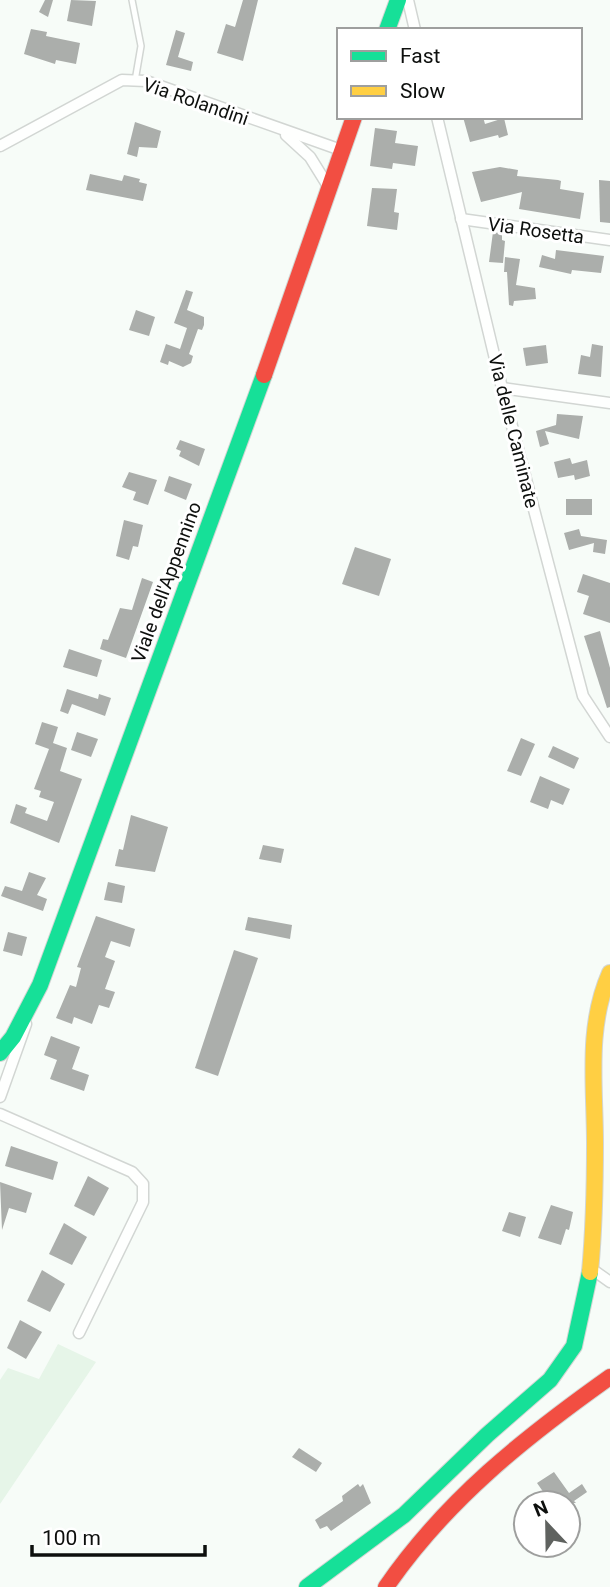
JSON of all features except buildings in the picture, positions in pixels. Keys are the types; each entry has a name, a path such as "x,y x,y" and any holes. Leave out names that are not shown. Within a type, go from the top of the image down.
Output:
{"main road":[{"path":"388,28 398,0"},
{"name":"Viale dell'Appennino","path":"1,1054 40,985 247,424 353,119"},
{"path":"307,1587 416,1504 454,1465 555,1376 573,1349 580,1328 589,1267 595,1152 596,1033 602,987 610,973"},
{"path":"386,1587 399,1566 455,1500 526,1436 610,1377"}],"street":[{"path":"408,0 415,28"},
{"name":"Via Rolandini","path":"0,146 121,80 146,80 282,131 339,156"},
{"name":"Via delle Caminate","path":"437,119 502,388 583,696 610,737"},
{"name":"Via Rolandini","path":"282,131 310,157 328,186"},
{"path":"310,157 339,156"},
{"name":"Via Rosetta","path":"461,219 610,240"},
{"path":"502,388 610,403"},
{"path":"0,1097 40,985"},
{"path":"1,1054 9,1054 12,1065"},
{"path":"0,1114 132,1172 143,1184 142,1202 79,1333"},
{"path":"589,1267 610,1282"}],"lane":[{"path":"132,0 141,46 135,80"}],"green space":[{"path":"58,1344 96,1362 0,1504 0,1380 8,1368 39,1379"}],"traffic: fast":[{"path":"388,28 398,0"},
{"path":"0,1053 13,1037 40,985 264,375"},
{"path":"307,1587 404,1515 487,1435 550,1380 574,1346 590,1272"}],"traffic: slow":[{"path":"590,1272 594,1191 595,1035 602,993 610,973"}],"traffic: jam":[{"path":"264,375 353,119"},
{"path":"386,1587 434,1526 488,1472 547,1423 610,1377"}]}
